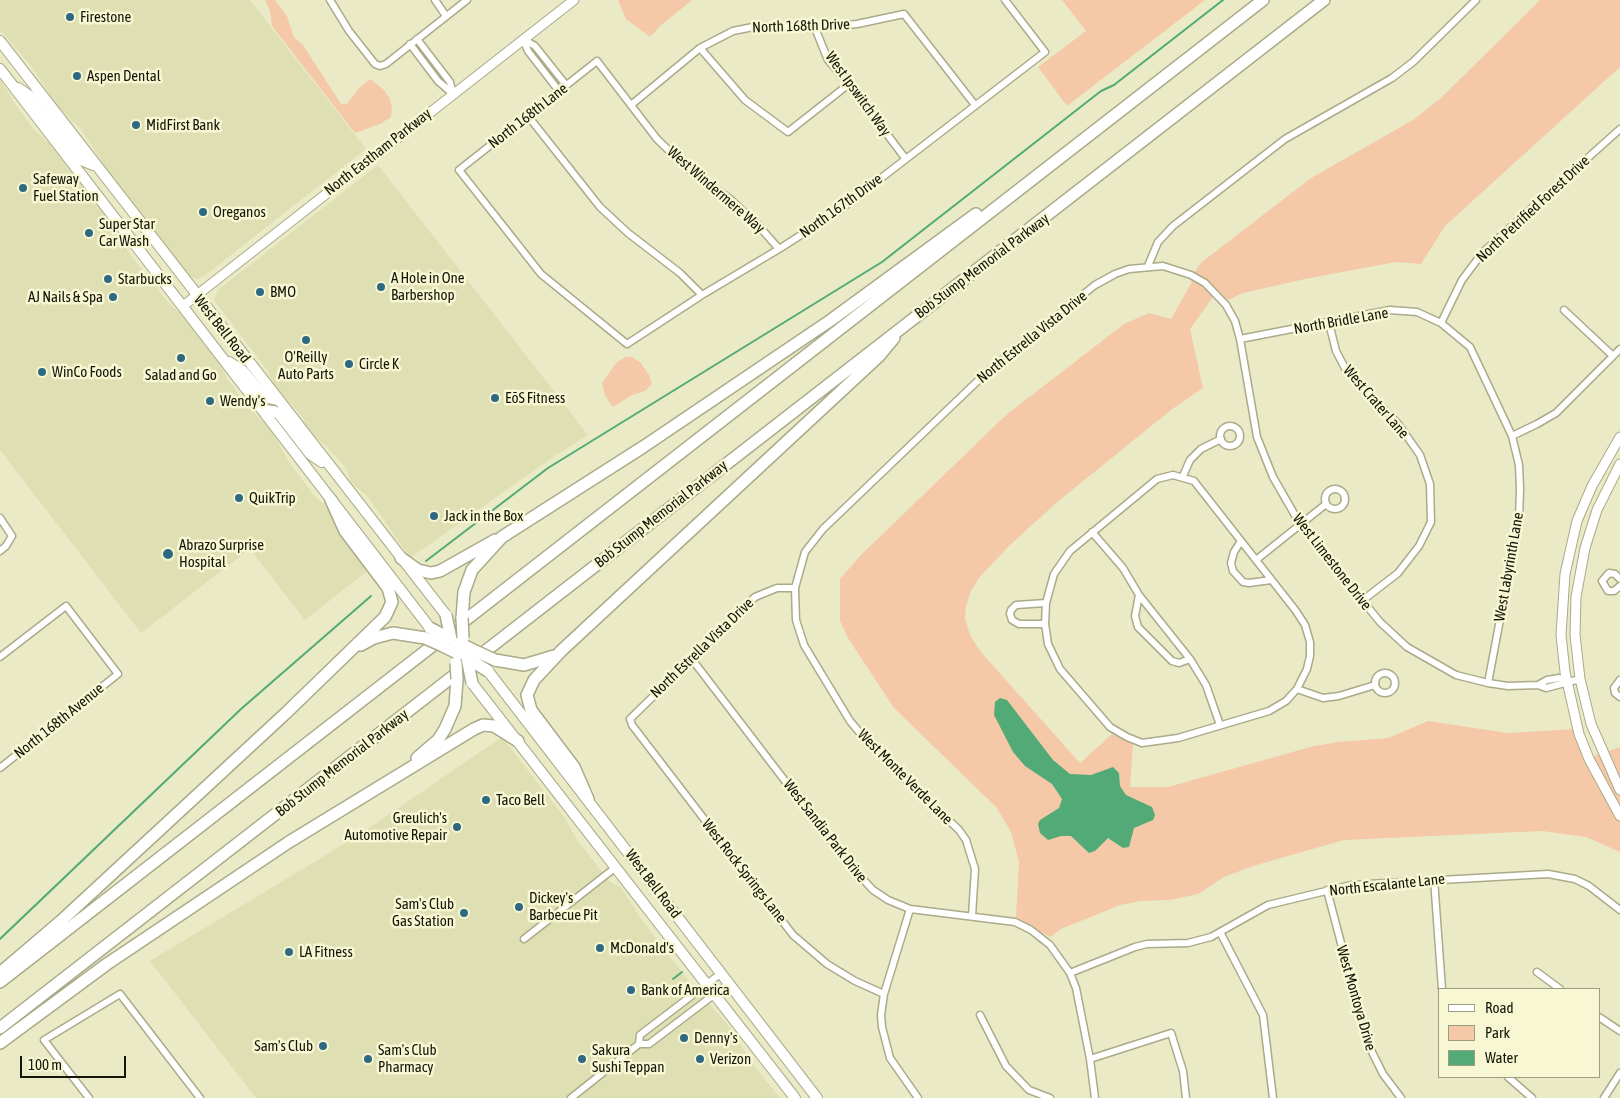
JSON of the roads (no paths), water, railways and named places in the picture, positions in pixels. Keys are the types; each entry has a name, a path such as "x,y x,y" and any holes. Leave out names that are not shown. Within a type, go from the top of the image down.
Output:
{"highway":[{"path":"0,982 1263,0"},
{"name":"Bob Stump Memorial Parkway","path":"0,1028 1324,0"},
{"path":"401,558 418,570 430,573 440,572 485,544 502,537 723,393 894,276 1004,192 1049,168"},
{"path":"588,799 574,767 531,710 527,695 534,680 561,651 879,356 906,323"},
{"path":"0,973 61,921 351,651 385,617 390,608 391,596 388,588 345,531 331,500"},
{"path":"398,774 438,740 451,716 456,695 463,602 467,581 472,570 502,537"},
{"path":"446,615 472,682"},
{"path":"430,628 488,671"},
{"path":"351,651 383,635 404,634 419,636 516,665 544,661 561,651"},
{"path":"0,1043 107,964 289,842 398,774 416,766 478,726 494,726 518,741"}],"main road":[{"name":"West Bell Road","path":"0,41 196,296 446,615"},
{"name":"West Bell Road","path":"0,69 430,628"},
{"path":"12,85 30,96 51,123 62,123"},
{"path":"49,133 59,132 81,160 95,166"},
{"path":"223,358 243,371 264,397 277,400"},
{"path":"263,410 274,411 279,414 310,454 330,468"},
{"name":"West Bell Road","path":"488,671 817,1098"},
{"name":"West Bell Road","path":"472,682 795,1098"}],"street":[{"path":"330,0 349,31 375,64 380,66 386,64 467,0"},
{"path":"435,0 446,16"},
{"name":"North Eastham Parkway","path":"183,306 574,0"},
{"name":"North 167th Drive","path":"627,344 837,212 1045,52 1005,0"},
{"path":"1148,266 1158,242 1173,226 1285,139 1392,78 1413,62 1476,0"},
{"name":"North 168th Drive","path":"630,104 700,48 733,31 758,26 815,28 857,24 904,14 975,104"},
{"name":"West Ipswitch Way","path":"815,28 828,60 849,84 905,158"},
{"path":"417,39 450,82 453,94"},
{"path":"523,39 535,46 566,85"},
{"path":"523,39 528,51 559,91"},
{"path":"410,44 438,80 453,94"},
{"path":"700,48 745,100 788,132 849,84"},
{"name":"North 168th Lane","path":"597,61 459,170 541,274 627,344"},
{"name":"West Windermere Way","path":"597,61 658,139 687,168 730,199 758,225 779,249"},
{"path":"528,116 600,207 628,233 680,272 702,296"},
{"name":"North Petrified Forest Drive","path":"1442,323 1462,280 1483,252 1620,129"},
{"name":"West Limestone Drive","path":"1148,266 1163,266 1178,270 1205,283 1226,305 1235,321 1240,339 1257,437 1273,477 1300,524 1380,622 1407,647 1456,675 1508,686 1538,684 1546,688 1560,686 1566,681 1580,679"},
{"name":"North Estrella Vista Drive","path":"630,719 755,597 777,588 795,588 805,552 812,542 966,390 1095,285 1122,271 1148,266"},
{"name":"North Bridle Lane","path":"1240,339 1390,310 1417,312 1442,323"},
{"path":"1564,310 1613,356"},
{"name":"West Crater Lane","path":"1329,323 1336,351 1347,372 1399,425 1420,455 1430,484 1431,522 1419,546 1398,573 1362,600"},
{"name":"West Labyrinth Lane","path":"1442,323 1470,347 1512,436 1519,465 1519,520 1488,683"},
{"path":"1512,436 1556,412 1620,349"},
{"path":"1620,437 1616,450 1583,504 1571,544 1561,616 1563,662 1579,734 1590,760 1620,816"},
{"path":"1183,476 1190,460 1212,442 1221,439"},
{"path":"1620,464 1597,510 1581,568 1576,597 1575,635 1580,679 1596,736 1620,790"},
{"path":"1173,475 1183,476 1194,482 1296,611 1305,625 1310,642 1307,668 1298,689 1286,701 1269,712 1160,742 1142,742 1118,733 1110,727 1066,677 1054,659 1046,633 1046,603 1050,584 1059,564 1070,551 1157,479 1173,475"},
{"path":"1256,560 1326,504"},
{"path":"0,518 12,536 6,546 0,551"},
{"path":"1092,532 1123,568 1139,595 1190,660 1206,685 1220,726"},
{"path":"1241,541 1234,552 1231,563 1233,572 1242,582 1271,580"},
{"path":"1620,579 1615,574 1609,573 1602,581 1608,591 1614,592 1620,586"},
{"name":"West Monte Verde Lane","path":"795,588 796,620 804,645 850,721 870,745 959,830 966,840 975,870 972,916"},
{"path":"1139,595 1135,616 1138,626 1172,661 1179,663 1190,660"},
{"path":"1045,624 1020,624 1012,620 1010,614 1016,605 1046,603"},
{"name":"North 168th Avenue","path":"0,657 66,606 118,674 1,766"},
{"name":"West Sandia Park Drive","path":"691,658 859,877 888,900 910,909 1005,920 1023,925 1050,945 1070,973 1076,988 1090,1059 1095,1098"},
{"path":"1620,680 1614,688 1615,693 1620,698"},
{"path":"1298,689 1323,698 1339,696 1375,685"},
{"name":"West Rock Springs Lane","path":"630,719 632,725 793,935 827,964 854,981 884,994"},
{"path":"524,939 616,867"},
{"name":"North Escalante Lane","path":"1070,973 1135,947 1147,944 1188,943 1220,932 1268,905 1351,886 1434,879 1540,874 1563,876 1575,879 1589,886 1620,910"},
{"path":"1434,879 1442,988"},
{"name":"West Montoya Drive","path":"1327,890 1366,1042 1383,1074 1402,1098"},
{"path":"910,909 884,994 882,1027 890,1058 918,1098"},
{"path":"1220,932 1263,1015 1273,1098"},
{"path":"1537,972 1559,988"},
{"path":"639,1044 640,1035 720,974"},
{"path":"570,1098 639,1044 649,1044 728,984"},
{"path":"89,1098 44,1040 120,994 200,1098"},
{"path":"980,1016 1006,1066 1029,1090 1050,1098"},
{"path":"1600,1018 1620,1032"},
{"path":"1090,1059 1170,1033 1183,1071 1186,1098"},
{"path":"1604,1098 1620,1073"},
{"path":"1509,1078 1532,1098"}],"water":[{"path":"1000,698 1007,700 1053,760 1070,774 1091,775 1113,767 1119,773 1120,786 1126,795 1152,807 1155,815 1153,820 1134,828 1129,847 1123,848 1108,838 1095,851 1089,853 1071,836 1061,836 1048,840 1040,833 1038,824 1040,820 1059,808 1062,799 1052,784 1025,766 1013,752 994,715 995,702"}],"waterway":[{"path":"426,561 548,468 882,262 1101,91 1114,85 1223,0"},
{"path":"0,939 241,709 371,596"},
{"path":"673,979 682,972"}],"place":[{"name":"Firestone","path":"70,17"},
{"name":"Aspen Dental","path":"77,76"},
{"name":"MidFirst Bank","path":"136,125"},
{"name":"Safeway Fuel Station","path":"23,188"},
{"name":"Oreganos","path":"203,212"},
{"name":"Super Star Car Wash","path":"89,233"},
{"name":"Starbucks","path":"108,279"},
{"name":"A Hole in One Barbershop","path":"381,287"},
{"name":"BMO","path":"260,292"},
{"name":"AJ Nails & Spa","path":"113,297"},
{"name":"O'Reilly Auto Parts","path":"306,340"},
{"name":"Salad and Go","path":"181,358"},
{"name":"Circle K","path":"349,364"},
{"name":"WinCo Foods","path":"42,372"},
{"name":"EōS Fitness","path":"495,398"},
{"name":"Wendy's","path":"210,401"},
{"name":"QuikTrip","path":"239,498"},
{"name":"Jack in the Box","path":"434,516"},
{"name":"Abrazo Surprise Hospital","path":"168,554"},
{"name":"Taco Bell","path":"486,800"},
{"name":"Greulich's Automotive Repair","path":"457,827"},
{"name":"Dickey's Barbecue Pit","path":"519,907"},
{"name":"Sam's Club Gas Station","path":"464,913"},
{"name":"McDonald's","path":"600,948"},
{"name":"LA Fitness","path":"289,952"},
{"name":"Bank of America","path":"631,990"},
{"name":"Denny's","path":"684,1038"},
{"name":"Sam's Club","path":"323,1046"},
{"name":"Sam's Club Pharmacy","path":"368,1059"},
{"name":"Sakura Sushi Teppan","path":"582,1059"},
{"name":"Verizon","path":"700,1059"}]}
